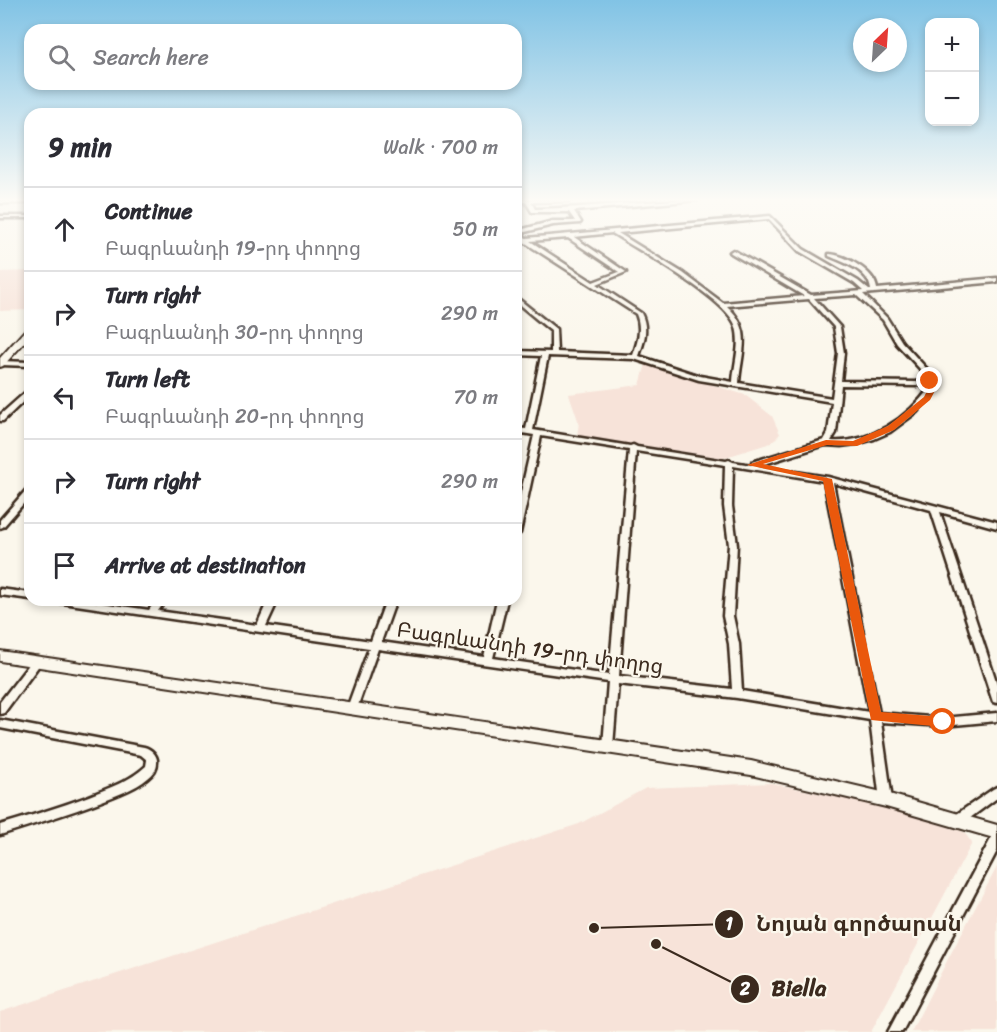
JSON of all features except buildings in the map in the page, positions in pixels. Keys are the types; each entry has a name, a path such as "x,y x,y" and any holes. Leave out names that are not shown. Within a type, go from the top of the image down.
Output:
{"street":[{"path":"537,248 641,317 642,338 635,357"},
{"path":"588,248 623,272 592,284"},
{"path":"638,248 725,304 738,324 740,335 736,383"},
{"path":"799,248 871,291"},
{"path":"733,252 810,297 837,327 841,353 839,383 832,433 826,443"},
{"path":"831,255 871,278 871,291"},
{"path":"725,304 997,280"},
{"path":"752,465 826,443 850,445 891,428 927,399 933,387 925,370 899,343 885,319 858,293"},
{"path":"522,304 554,330 554,355"},
{"path":"0,364 24,337"},
{"path":"522,353 635,357 699,378 836,401"},
{"path":"522,497 544,354"},
{"path":"0,364 24,363"},
{"path":"839,383 916,384 930,381"},
{"path":"0,419 24,397"},
{"path":"522,431 752,465 828,479 997,525"},
{"path":"608,746 633,447"},
{"path":"729,462 728,506 733,545 728,616 734,644 737,694"},
{"path":"828,479 875,717 886,800"},
{"path":"0,525 24,498"},
{"path":"934,507 997,699"},
{"path":"0,592 24,595"},
{"name":"Բագրևանդի 19-րդ փողոց","path":"102,606 612,680 737,694 875,717 943,722 997,717"},
{"path":"152,613 156,606"},
{"path":"260,628 270,606"},
{"path":"352,708 389,606"},
{"path":"488,661 501,606"},
{"path":"0,656 751,768 886,800 997,832"},
{"path":"0,710 37,662"},
{"path":"0,724 144,751 152,758 151,768 138,780 73,806 0,830"},
{"path":"958,820 997,792"},
{"path":"895,1032 997,839"}],"shaded area":[{"path":"24,271 24,310 0,311 0,272"},
{"path":"646,364 745,395 772,416 780,434 771,443 723,458 577,436 579,423 569,394 640,385"},
{"path":"771,783 884,807 964,832 972,843 871,1032 0,1032 0,1012 579,824 646,788"},
{"path":"997,867 997,1032 911,1032 949,957"}],"place":[{"name":"Նոյան գործարան","path":"594,928"},
{"name":"Biella","path":"656,944"}],"route":[{"path":"930,381 933,387 927,399 891,428 854,444 826,443 752,465 828,479 875,717 943,722"}]}
